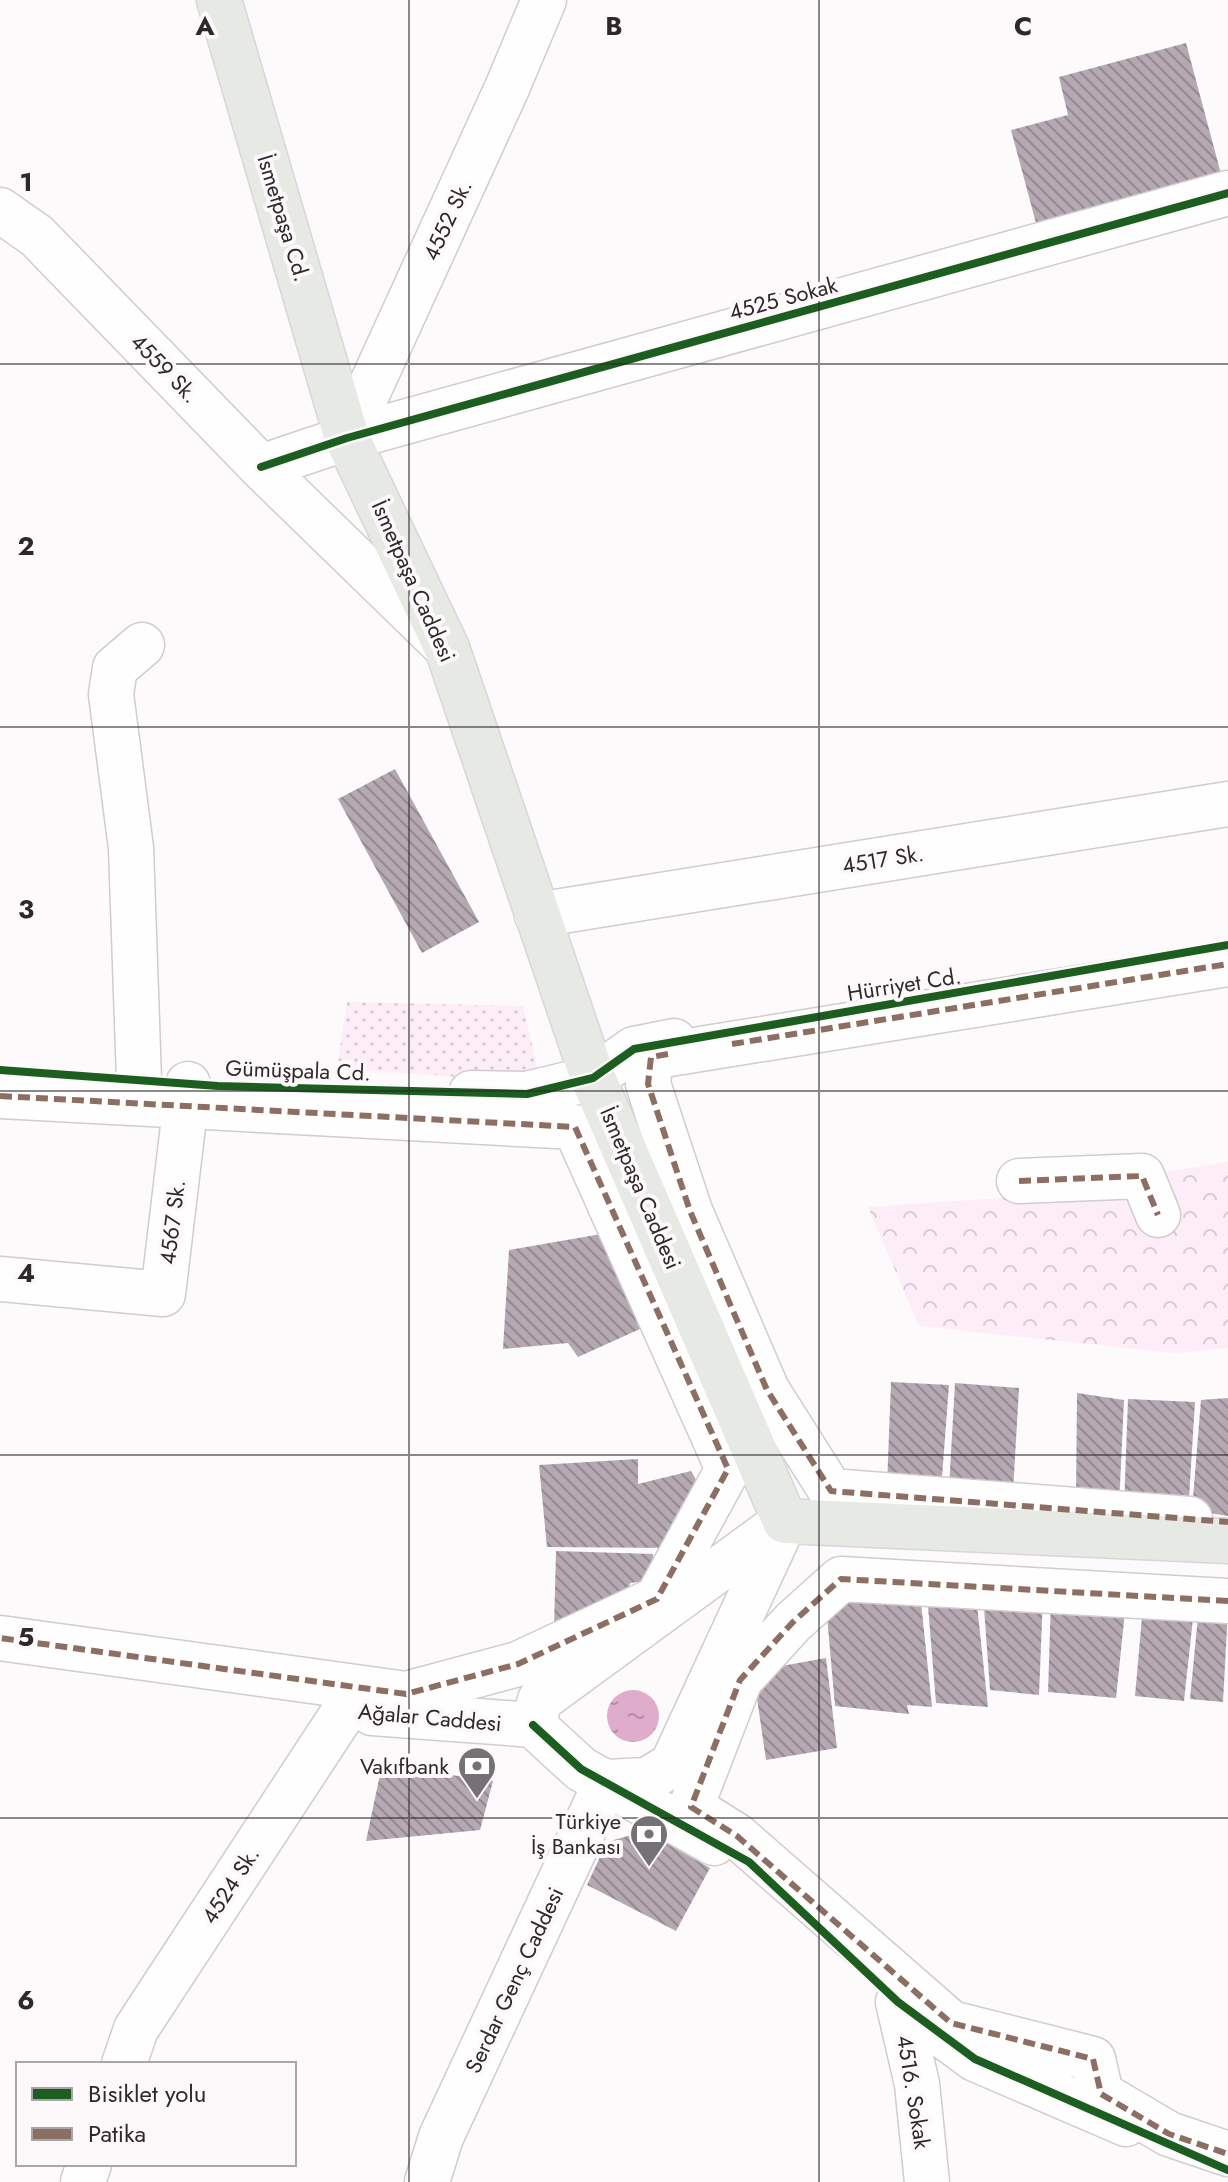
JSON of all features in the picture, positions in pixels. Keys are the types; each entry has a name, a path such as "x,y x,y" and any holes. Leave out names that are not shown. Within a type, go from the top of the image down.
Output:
{"main road":[{"name":"İsmetpaşa Cd.","path":"219,0 347,438"},
{"name":"İsmetpaşa Caddesi","path":"347,438 447,648 593,1078 785,1521"},
{"path":"785,1521 1228,1541"}],"street":[{"name":"4552 Sk.","path":"347,438 544,0"},
{"name":"4525 Sokak","path":"347,438 1228,193"},
{"name":"4559 Sk.","path":"0,210 37,236 261,467 447,648"},
{"path":"261,467 347,438"},
{"path":"139,1080 131,848 111,694 115,668 142,645"},
{"name":"4517 Sk.","path":"537,915 1228,804"},
{"name":"Hürriyet Cd.","path":"593,1078 634,1049 1228,945"},
{"path":"1228,964 651,1057 648,1084 690,1211 767,1390 831,1491 1228,1522"},
{"name":"Gümüşpala Cd.","path":"0,1070 139,1080 187,1095 527,1094 593,1078"},
{"path":"0,1096 187,1095 575,1127 728,1469 657,1599 518,1664 406,1694 0,1638"},
{"name":"4567 Sk.","path":"0,1279 163,1294 187,1095"},
{"path":"1019,1181 1142,1176 1158,1215"},
{"path":"606,1782 647,1780 672,1765 785,1521"},
{"name":"Ağalar Caddesi","path":"0,1668 415,1718 533,1725 540,1700 785,1521"},
{"path":"1228,1601 841,1579 793,1622 740,1680 691,1807 737,1836 951,2023 1093,2059 1101,2094 1169,2134 1228,2154"},
{"name":"4524 Sk.","path":"125,2062 136,2029 345,1710"},
{"path":"533,1725 581,1769 749,1862 898,2002 975,2059 1228,2170"},
{"name":"Serdar Genç Caddesi","path":"427,2182 441,2137 606,1782"},
{"name":"4516. Sokak","path":"898,2002 917,2084 927,2182"}],"green space":[{"path":"347,1002 523,1006 538,1070 515,1081 337,1068"},
{"path":"1228,1162 1228,1348 1175,1353 919,1326 868,1207 1001,1198"}],"water":[{"path":"633,1690 651,1698 659,1716 651,1734 633,1742 615,1734 607,1716 615,1698"}],"building":[{"path":"1186,43 1221,174 1036,223 1011,130 1068,115 1059,77"},
{"path":"395,769 479,922 422,953 338,799"},
{"path":"607,1233 651,1324 578,1357 568,1343 503,1349 509,1250"},
{"path":"891,1382 949,1385 941,1490 887,1486"},
{"path":"955,1383 1019,1388 1013,1492 949,1488"},
{"path":"1077,1393 1124,1400 1119,1506 1076,1502"},
{"path":"1228,1398 1228,1516 1192,1510 1201,1400"},
{"path":"1128,1399 1195,1402 1188,1514 1124,1507"},
{"path":"638,1459 638,1484 691,1471 703,1492 676,1548 547,1547 539,1465"},
{"path":"556,1551 653,1554 653,1580 630,1583 624,1606 554,1627"},
{"path":"841,1588 920,1593 932,1707 907,1705 909,1714 835,1706 826,1605"},
{"path":"927,1594 976,1596 988,1707 936,1703"},
{"path":"983,1594 1043,1596 1039,1695 990,1690"},
{"path":"1051,1600 1126,1602 1116,1698 1048,1692"},
{"path":"1143,1606 1194,1609 1184,1701 1135,1696"},
{"path":"1199,1606 1228,1610 1223,1702 1190,1699"},
{"path":"826,1658 837,1748 766,1760 753,1671"},
{"path":"382,1765 493,1781 480,1830 366,1841"},
{"path":"645,1831 710,1868 676,1931 587,1885 607,1842"}],"marked path":[{"path":"732,1044 1228,964"},
{"path":"668,1054 651,1057 648,1084 690,1211 767,1390 831,1491 1228,1522"},
{"path":"0,1096 575,1127 728,1469 657,1599 518,1664 406,1694 0,1638"},
{"path":"1019,1181 1142,1176 1158,1215"},
{"path":"1228,1601 841,1579 793,1622 740,1680 691,1807 737,1836 951,2023 1093,2059 1101,2094 1169,2134 1228,2154"}],"cycle path":[{"path":"261,467 347,438 1228,193"},
{"path":"0,1070 218,1086 527,1094 593,1078 634,1049 1228,945"},
{"path":"533,1725 581,1769 749,1862 898,2002 975,2059 1228,2170"}],"place":[{"name":"Vakıfbank","path":"477,1800"},
{"name":"Türkiye İş Bankası","path":"649,1868"}]}
